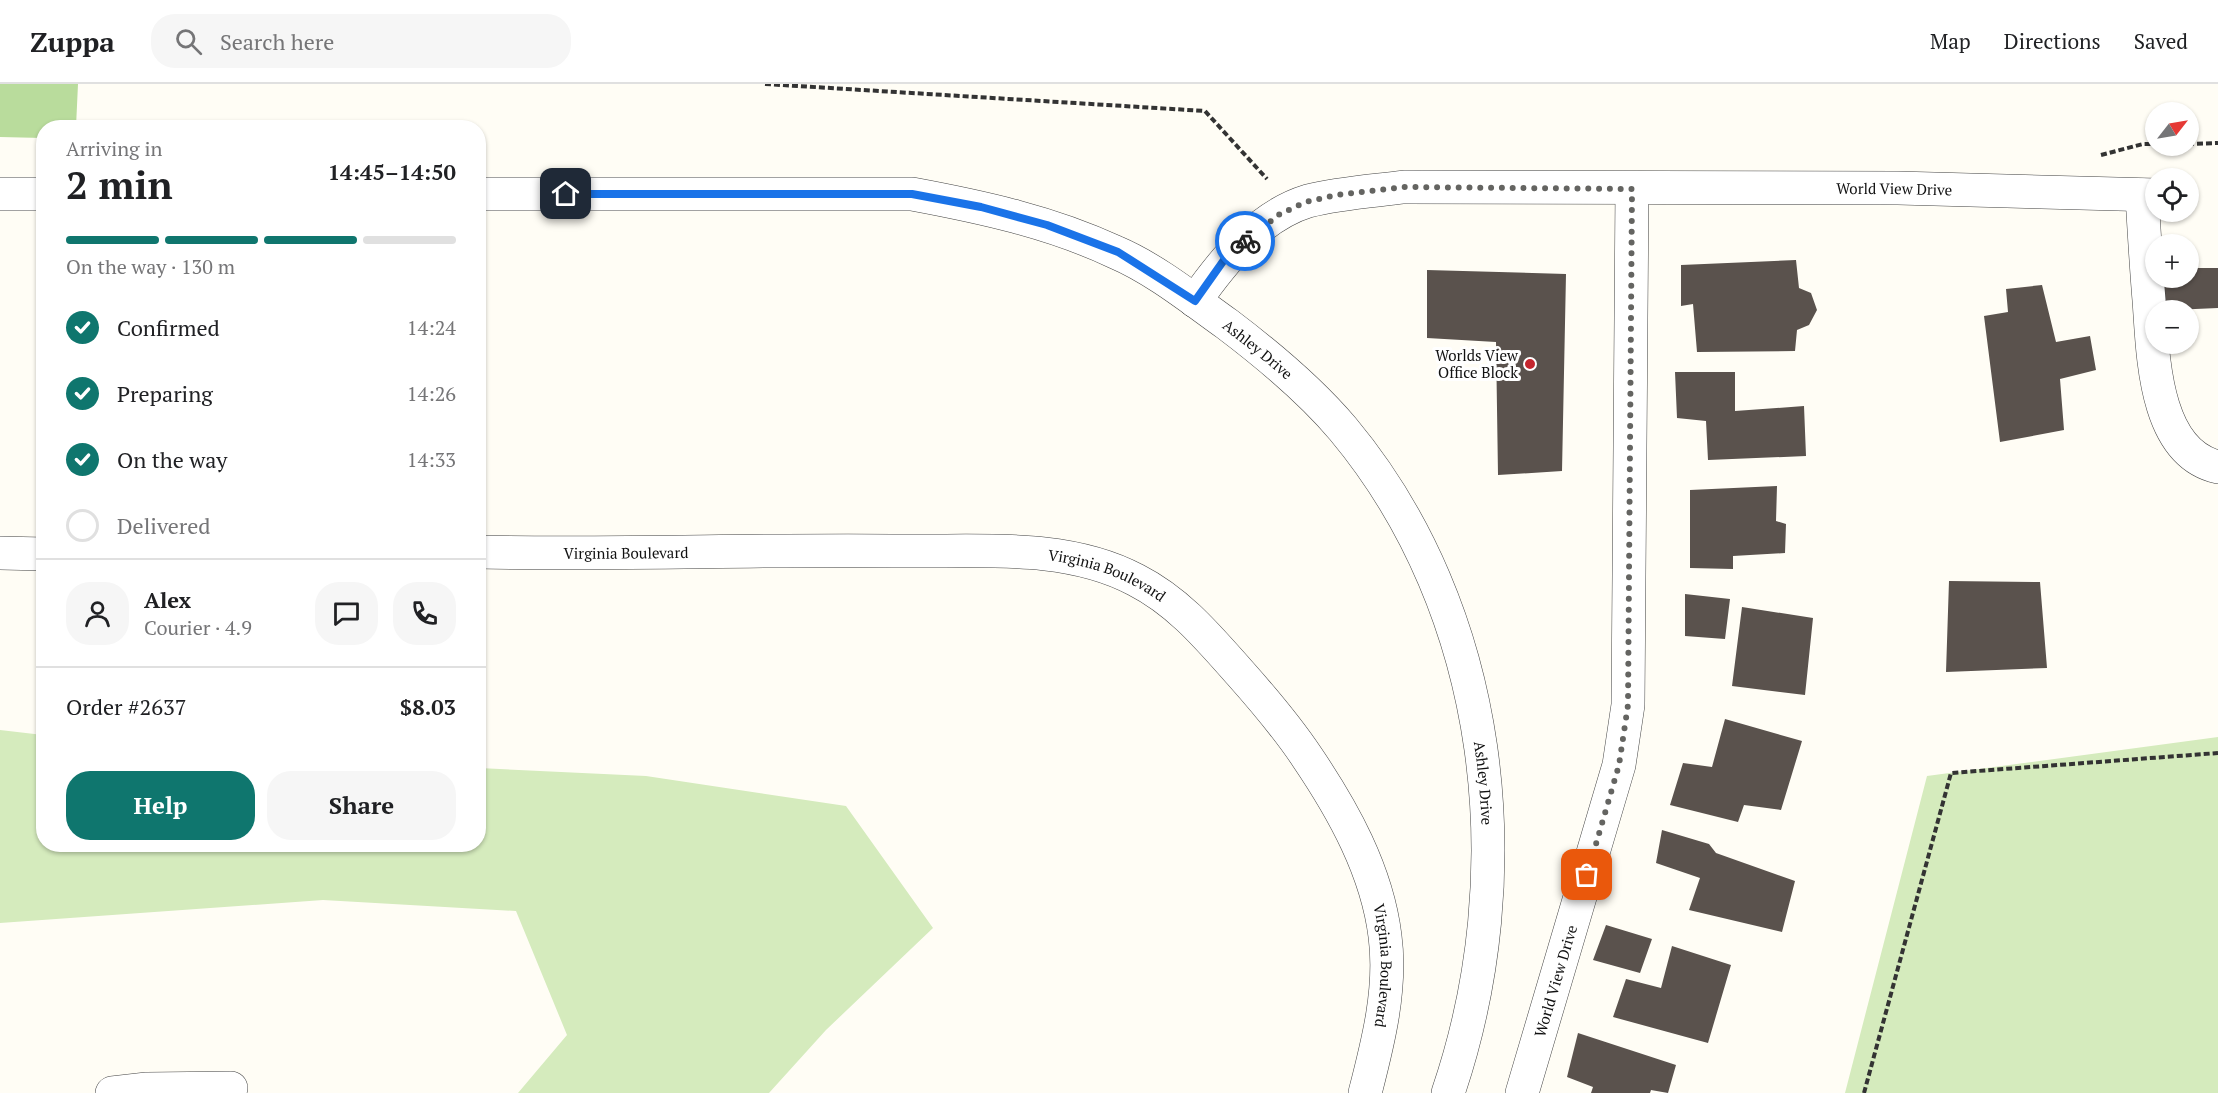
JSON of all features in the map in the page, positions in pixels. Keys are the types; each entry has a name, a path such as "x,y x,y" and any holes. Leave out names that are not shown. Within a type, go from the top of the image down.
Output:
{"street":[{"name":"World View Drive","path":"1195,301 1224,260 1280,214 1306,202 1336,195 1404,187 1899,188 2145,195"},
{"name":"World View Drive","path":"1522,1093 1619,765 1628,705 1632,189"},
{"path":"0,194 36,194"},
{"name":"Ashley Drive","path":"486,194 912,194 981,207 1047,225 1118,252 1195,301 1294,379 1343,429 1408,527 1427,562 1459,641 1476,713 1486,790 1487,885 1481,956 1473,1006 1448,1093"},
{"path":"2149,222 2151,334 2157,385 2164,409 2183,445 2194,456 2218,467"},
{"name":"Virginia Boulevard","path":"486,552 807,550 1054,555 1102,565 1159,594 1190,618 1284,723 1338,802 1373,883 1386,937 1386,965 1380,1035 1365,1093"},
{"path":"0,553 36,554"},
{"path":"112,1093 147,1089 231,1088 227,1093"}],"path":[{"path":"765,84 1205,111 1267,177 1280,214"},
{"path":"2199,144 2218,143"},
{"path":"1864,1093 1951,773 2218,753"}],"green space":[{"path":"0,84 78,84 76,120 36,120 36,138 0,137"},
{"path":"0,730 36,734 36,852 486,852 486,768 646,776 846,806 933,928 826,1030 769,1093 518,1093 567,1035 516,911 323,900 0,923"},
{"path":"2218,737 2218,1093 1845,1093 1927,776"}],"building":[{"path":"1796,260 1799,288 1811,293 1817,310 1809,325 1797,330 1795,351 1697,352 1693,304 1681,306 1681,265"},
{"path":"2199,268 2218,268 2218,308 2199,309 2199,300 2152,300 2154,288 2199,288"},
{"name":"Worlds View Office Block","path":"1427,270 1566,274 1562,471 1498,475 1496,342 1427,338"},
{"path":"2042,285 2056,342 2090,336 2096,370 2060,379 2064,430 2000,442 1984,316 2008,312 2006,289"},
{"path":"1675,372 1735,372 1735,411 1804,406 1806,456 1708,460 1706,421 1677,418"},
{"path":"1777,486 1776,521 1786,524 1785,553 1733,556 1733,569 1690,568 1690,490"},
{"path":"1949,581 2040,582 2047,668 1946,672"},
{"path":"1685,594 1730,599 1725,639 1685,636"},
{"path":"1742,607 1813,618 1805,695 1732,686"},
{"path":"1725,719 1802,741 1781,810 1744,805 1738,822 1670,805 1683,763 1712,767"},
{"path":"1662,830 1709,844 1716,853 1795,881 1782,932 1689,910 1700,878 1656,863"},
{"path":"1606,925 1652,939 1640,973 1593,960"},
{"path":"1672,946 1731,965 1708,1043 1613,1017 1626,979 1661,988"},
{"path":"1578,1033 1676,1065 1668,1093 1651,1090 1650,1093 1591,1093 1593,1087 1567,1077"}],"way so far":[{"path":"1245,241 1280,214 1306,202 1336,195 1404,187 1632,189 1628,705 1619,765 1587,875"}],"place":[{"name":"Worlds View Office Block","path":"1530,364"}],"route":[{"path":"566,194 912,194 981,207 1047,225 1118,252 1195,301 1224,260 1245,241"}]}
